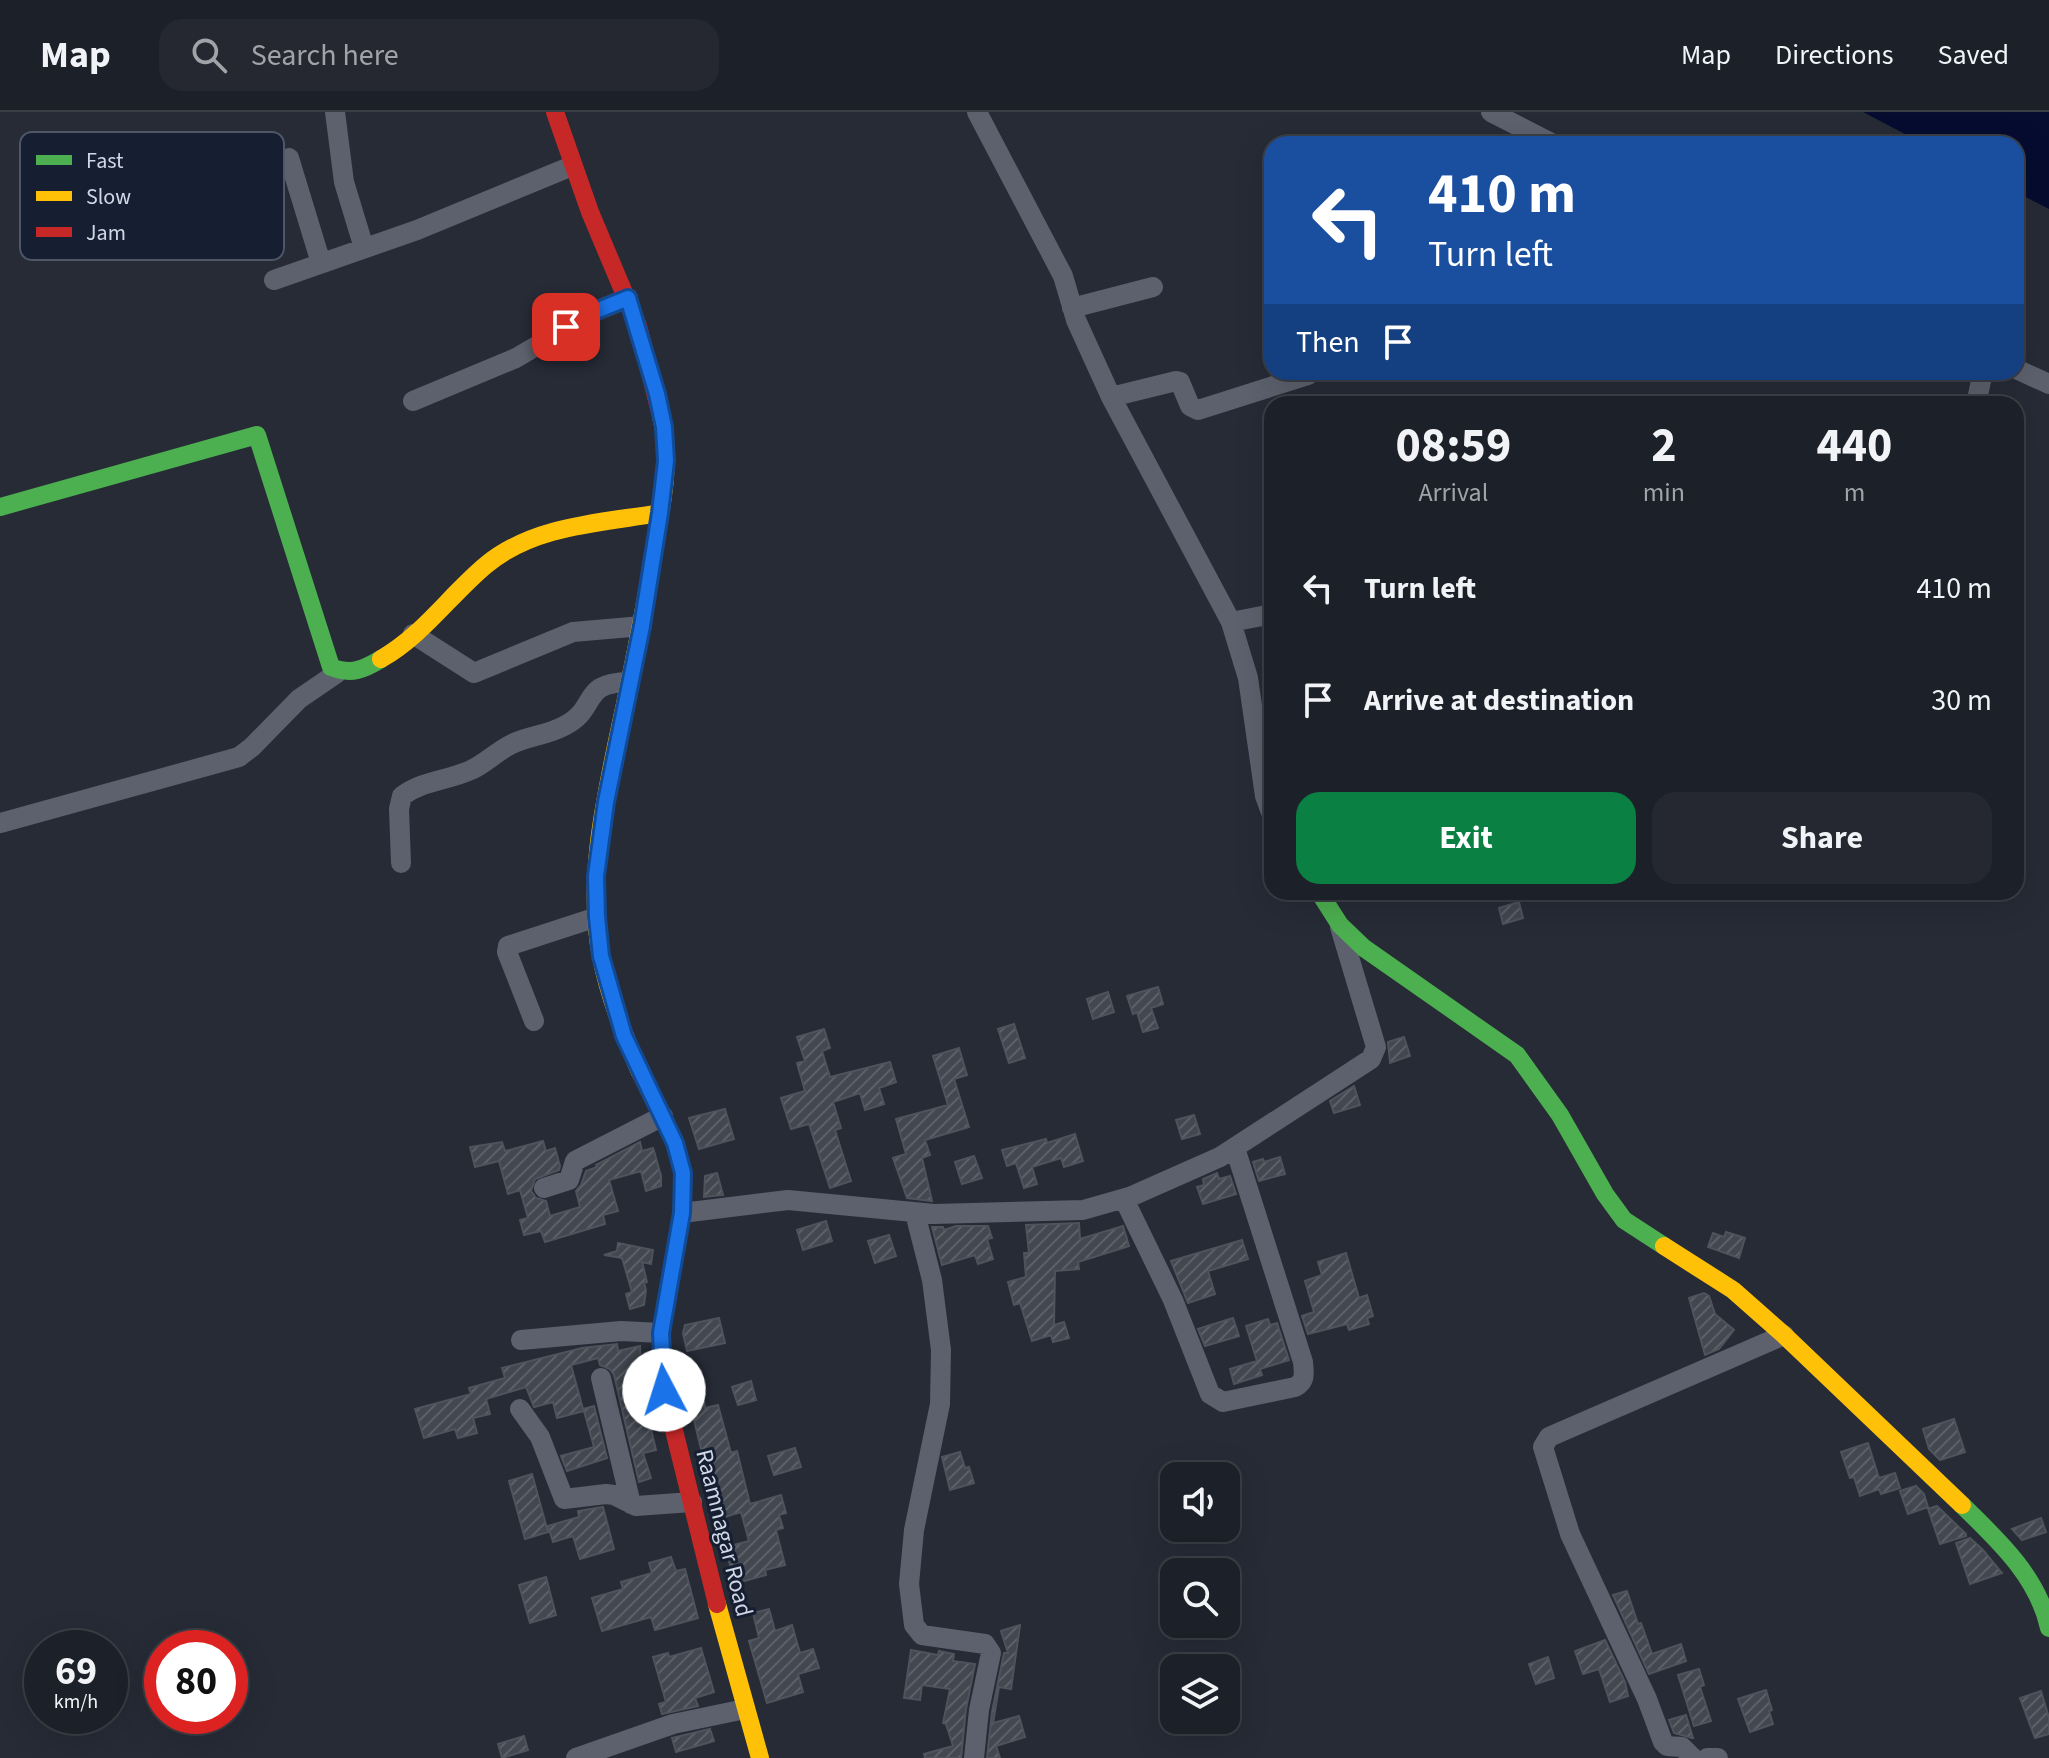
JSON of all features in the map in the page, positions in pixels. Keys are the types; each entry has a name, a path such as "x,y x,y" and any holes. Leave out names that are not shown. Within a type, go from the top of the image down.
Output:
{"main road":[{"name":"Raamnagar Road","path":"555,112 572,166 628,298 647,357 664,427 666,461 660,513 642,626 610,775 596,876 597,917 601,956 620,1022 638,1069 675,1143 683,1173 682,1213 661,1333 664,1390 760,1758"},
{"path":"0,507 257,435 331,667 337,673 356,673 397,650 484,567 522,542 547,533 660,513"},
{"path":"1324,900 1340,925 1391,969 1517,1055 1560,1115 1605,1194 1624,1220 1733,1290 1996,1538 2022,1571 2039,1600 2049,1628"}],"street":[{"path":"335,112 344,182 364,248"},
{"path":"977,112 1063,276 1072,308 1111,397 1231,622 1248,678 1264,789"},
{"path":"1491,112 1538,136"},
{"path":"289,158 321,263"},
{"path":"274,280 512,192 572,166"},
{"path":"1072,308 1153,287"},
{"path":"413,401 516,358 596,311 628,298"},
{"path":"2024,373 2049,384"},
{"path":"1111,397 1176,381 1180,382 1190,406 1198,410 1292,380"},
{"path":"1231,622 1264,616"},
{"path":"413,634 474,673 573,632 642,626"},
{"path":"0,823 239,757 299,699 337,673"},
{"path":"401,863 399,809 402,796 423,783 472,770 515,742 554,732 570,723 601,686 610,682 630,682"},
{"path":"534,1021 507,952 508,946 597,917"},
{"path":"682,1213 788,1200 915,1213 1083,1210 1124,1199 1220,1157 1371,1059 1376,1047 1340,925"},
{"path":"544,1188 569,1180 575,1161 663,1116"},
{"path":"1124,1199 1173,1300 1210,1394 1223,1402 1295,1387 1305,1378 1303,1362 1235,1148"},
{"path":"915,1213 936,1307 941,1350 940,1404 914,1530 909,1584 914,1625 922,1635 985,1644 991,1653 979,1710 974,1758"},
{"path":"521,1340 621,1331 661,1333"},
{"path":"1693,1758 1686,1750 1667,1746 1663,1742 1647,1699 1570,1534 1543,1447 1549,1437 1784,1335"},
{"path":"601,1378 631,1504"},
{"path":"520,1409 540,1437 563,1498 610,1494 643,1507 692,1502"},
{"path":"576,1758 673,1724 745,1709"},
{"path":"1707,1758 1718,1758"}],"water":[{"path":"1863,112 2049,112 2049,209 2024,196 2024,136 1909,136"}],"building":[{"path":"1519,902 1523,918 1503,924 1499,908"},
{"path":"1158,987 1163,1004 1151,1008 1158,1028 1143,1032 1137,1012 1133,1014 1127,996"},
{"path":"1108,992 1114,1012 1093,1019 1087,999"},
{"path":"1014,1024 1025,1058 1009,1063 998,1029"},
{"path":"824,1029 830,1048 822,1051 830,1077 890,1062 896,1082 879,1088 884,1104 865,1110 860,1093 833,1102 841,1128 835,1130 851,1181 830,1188 809,1124 791,1129 781,1098 805,1091 797,1063 805,1061 797,1037"},
{"path":"1404,1037 1410,1056 1390,1063 1388,1042"},
{"path":"959,1048 967,1075 954,1079 969,1127 925,1140 930,1155 922,1158 932,1201 907,1198 893,1158 906,1154 896,1119 948,1105 933,1056"},
{"path":"1354,1086 1360,1105 1334,1113 1330,1101"},
{"path":"725,1109 734,1139 699,1149 689,1118"},
{"path":"1194,1115 1200,1134 1182,1139 1176,1120"},
{"path":"1075,1134 1083,1161 1064,1167 1061,1158 1032,1167 1037,1184 1024,1188 1016,1163 1007,1166 1002,1150 1046,1139 1047,1143"},
{"path":"543,1141 546,1151 555,1148 560,1166 559,1170 535,1179 531,1191 536,1198 546,1201 550,1216 580,1207 576,1191 586,1171 640,1142 642,1151 653,1148 661,1186 646,1191 641,1171 609,1180 618,1211 603,1215 605,1224 545,1242 541,1231 524,1235 520,1220 528,1218 520,1190 508,1194 499,1161 475,1167 470,1147 502,1142 505,1151"},
{"path":"974,1156 982,1178 962,1184 955,1162"},
{"path":"1280,1157 1285,1174 1259,1181 1253,1162"},
{"path":"717,1173 723,1195 704,1197 705,1176"},
{"path":"1217,1173 1219,1179 1230,1176 1236,1194 1203,1204 1197,1187 1204,1185 1203,1179"},
{"path":"826,1221 832,1241 803,1250 797,1230"},
{"path":"1079,1223 1080,1239 1123,1226 1129,1246 1078,1262 1079,1269 1055,1271 1054,1325 1064,1322 1069,1338 1053,1342 1051,1335 1032,1341 1020,1303 1014,1305 1008,1282 1026,1277 1024,1253 1029,1253 1026,1225"},
{"path":"956,1226 988,1226 992,1238 987,1239 993,1259 978,1264 975,1255 942,1265 932,1227 943,1227 944,1230"},
{"path":"1726,1232 1745,1238 1739,1258 1708,1247 1713,1233 1724,1237"},
{"path":"889,1235 896,1256 875,1263 868,1241"},
{"path":"1242,1240 1248,1259 1208,1271 1215,1294 1188,1303 1171,1261"},
{"path":"618,1243 653,1250 651,1264 642,1262 647,1282 644,1283 644,1305 630,1309 626,1294 632,1292 622,1258 604,1255 617,1251"},
{"path":"1346,1253 1359,1298 1367,1295 1373,1316 1367,1318 1369,1324 1349,1330 1347,1324 1308,1334 1302,1316 1314,1312 1305,1281 1322,1275 1318,1262"},
{"path":"1704,1293 1709,1296 1715,1314 1734,1330 1719,1349 1705,1355 1689,1298"},
{"path":"719,1318 725,1343 687,1351 683,1333 685,1325"},
{"path":"1233,1318 1239,1336 1205,1346 1198,1329"},
{"path":"1268,1319 1270,1325 1277,1323 1289,1360 1260,1369 1262,1375 1234,1384 1230,1369 1257,1361 1246,1326"},
{"path":"617,1344 618,1351 640,1346 642,1392 635,1394 643,1423 649,1421 656,1450 643,1453 651,1478 639,1482 614,1375 610,1369 600,1365 598,1358 571,1365 583,1409 594,1406 607,1458 567,1471 561,1456 594,1447 584,1411 557,1418 553,1402 534,1407 526,1387 486,1399 490,1414 473,1418 477,1433 458,1438 455,1429 424,1438 415,1409 471,1394 469,1388 505,1378 502,1368 582,1348"},
{"path":"751,1381 756,1400 738,1405 732,1387"},
{"path":"702,1385 705,1408 718,1405 731,1453 737,1451 750,1504 781,1495 786,1513 779,1515 783,1528 776,1530 785,1565 765,1570 766,1575 734,1584 726,1547 749,1541 741,1512 718,1519 686,1387"},
{"path":"1954,1419 1965,1452 1940,1460 1929,1449 1923,1429"},
{"path":"1868,1443 1879,1478 1895,1473 1900,1488 1881,1494 1879,1489 1860,1496 1841,1452"},
{"path":"795,1448 801,1467 774,1475 768,1456"},
{"path":"960,1452 974,1483 950,1490 942,1457"},
{"path":"532,1474 548,1532 525,1539 509,1481"},
{"path":"1916,1486 1924,1494 1928,1507 1908,1514 1900,1491"},
{"path":"1937,1506 1966,1536 1940,1544 1928,1509"},
{"path":"603,1507 614,1549 580,1559 573,1536 553,1542 548,1526 579,1517 578,1511"},
{"path":"2041,1518 2046,1532 2022,1540 2012,1529"},
{"path":"1970,1538 2002,1573 1970,1584 1956,1543"},
{"path":"671,1557 676,1571 685,1569 698,1618 655,1630 651,1617 602,1631 592,1598 623,1589 621,1582 652,1573 649,1563"},
{"path":"546,1577 556,1615 530,1623 519,1585"},
{"path":"1627,1591 1652,1654 1681,1644 1686,1661 1649,1674 1613,1595"},
{"path":"769,1609 775,1631 792,1625 800,1653 813,1649 819,1668 798,1674 803,1692 767,1703 749,1641 759,1638 753,1613"},
{"path":"1020,1625 1011,1689 999,1687 993,1723 1019,1716 1025,1737 996,1746 1000,1758 987,1758 992,1712 1004,1653 1008,1653 1001,1631"},
{"path":"1605,1640 1625,1682 1628,1696 1610,1702 1599,1669 1583,1674 1575,1651"},
{"path":"701,1648 714,1692 695,1698 698,1706 662,1714 659,1704 666,1702 653,1657 668,1653 669,1657"},
{"path":"911,1650 938,1655 939,1651 954,1654 953,1661 975,1664 961,1758 925,1758 924,1754 953,1746 943,1723 950,1689 922,1685 920,1700 904,1698"},
{"path":"1548,1657 1554,1678 1536,1684 1529,1664"},
{"path":"1699,1669 1704,1685 1700,1687 1711,1721 1694,1726 1678,1675"},
{"path":"1766,1690 1773,1724 1750,1732 1738,1699"},
{"path":"2041,1691 2049,1718 2049,1734 2035,1738 2020,1698"},
{"path":"1686,1715 1693,1738 1674,1733 1669,1720"},
{"path":"710,1729 714,1741 676,1752 672,1738"},
{"path":"524,1736 528,1750 502,1758 498,1744"}],"traffic: fast":[{"path":"0,507 257,435 331,667 357,670 381,659"},
{"path":"1324,900 1340,925 1364,948 1517,1055 1560,1115 1605,1194 1624,1220 1664,1246"},
{"path":"1962,1505 2015,1560 2036,1592 2049,1628"}],"traffic: slow":[{"path":"640,1072 604,972 597,926 597,862 606,798 662,507 666,451 661,416"},
{"path":"381,659 410,639 486,565 525,541 592,523 660,513"},
{"path":"1664,1246 1733,1290 1962,1505"},
{"path":"717,1604 760,1758"}],"traffic: jam":[{"path":"555,112 590,212 638,326 661,416"},
{"path":"640,1072 675,1143 683,1173 682,1213 661,1333 664,1390 717,1604"}],"route":[{"path":"566,327 628,298 647,357 664,427 666,461 660,513 642,626 610,775 596,876 601,956 611,995 638,1069 675,1143 683,1173 682,1213 661,1333 660,1363 664,1390"}]}
